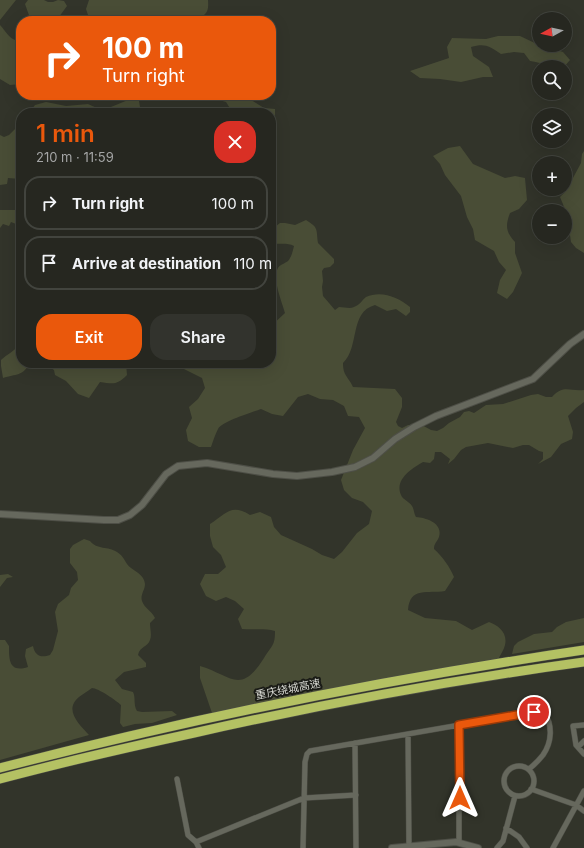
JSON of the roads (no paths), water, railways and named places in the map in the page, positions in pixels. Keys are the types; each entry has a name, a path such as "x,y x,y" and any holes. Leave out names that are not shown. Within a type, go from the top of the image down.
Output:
{"highway":[{"name":"重庆绕城高速","path":"0,768 145,732 320,694 501,662 584,650"},
{"name":"重庆绕城高速","path":"0,779 155,741 322,706 433,685 584,662"}],"street":[{"path":"0,514 118,520 130,515 142,505 166,474 178,466 207,463 273,474 297,476 332,472 355,466 373,458 414,427 436,416 533,379 570,344 584,334"},
{"path":"303,848 305,762 307,754 310,751 534,712 544,712 549,720 551,728 549,740 543,755 529,769"},
{"path":"459,725 460,842"},
{"path":"584,725 573,726 576,745 584,754"},
{"path":"408,734 409,846"},
{"path":"578,746 584,741"},
{"path":"356,743 356,848"},
{"path":"517,765 529,769 534,776 531,789 528,794 515,796 507,790 504,785 503,780 506,772 510,768 517,765"},
{"path":"177,779 188,835 196,842 199,848"},
{"path":"531,789 576,805 584,812"},
{"path":"553,848 584,791"},
{"path":"196,842 304,798 356,795"},
{"path":"496,848 503,841 515,796"},
{"path":"506,828 519,837 527,848"},
{"path":"392,848 442,842 460,842 478,848"}]}
